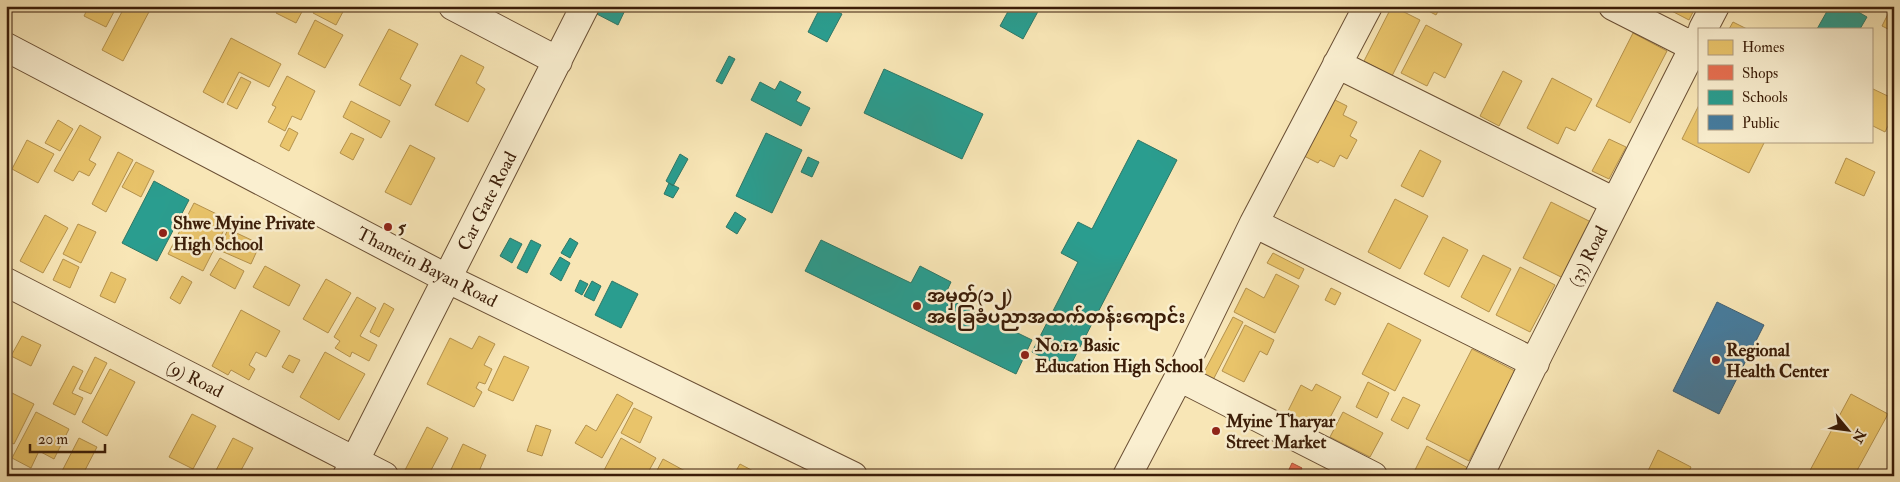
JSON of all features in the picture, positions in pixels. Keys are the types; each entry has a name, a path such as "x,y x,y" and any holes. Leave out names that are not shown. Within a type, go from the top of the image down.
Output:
{"street":[{"path":"453,6 558,61"},
{"name":"Car Gate Road","path":"351,468 558,61 584,6"},
{"path":"1127,476 1179,377 1254,223 1368,6"},
{"path":"1613,6 1698,37"},
{"name":"(33) Road","path":"1703,28 1715,6"},
{"name":"(33) Road","path":"1479,476 1698,37"},
{"name":"Thamein Bayan Road","path":"6,47 448,279 853,476"},
{"path":"1337,64 1615,202"},
{"path":"1254,223 1534,363"},
{"name":"(9) Road","path":"6,282 351,468 384,476"},
{"path":"1179,377 1373,476"}],"building: Homes":[{"path":"89,6 117,6 106,27 84,16"},
{"path":"125,6 151,8 123,61 102,50"},
{"path":"280,6 305,6 296,23 276,13"},
{"path":"317,6 346,6 336,25 313,13"},
{"path":"1392,6 1420,20 1392,76 1364,61"},
{"path":"1419,6 1441,6 1436,15"},
{"path":"1662,6 1696,6 1689,20"},
{"path":"1892,6 1894,6 1894,32 1882,26"},
{"path":"315,20 343,35 325,68 298,54"},
{"path":"1733,22 1745,28 1730,28"},
{"path":"1426,25 1462,44 1445,78 1434,72 1427,86 1401,73"},
{"path":"389,29 418,44 400,79 411,85 400,106 359,85"},
{"path":"1633,33 1667,51 1630,123 1596,106"},
{"path":"231,38 281,64 269,87 239,72 223,103 203,92"},
{"path":"461,55 484,67 476,83 485,89 468,122 435,105"},
{"path":"1503,71 1522,81 1499,126 1480,116"},
{"path":"287,76 315,91 301,120 292,116 285,131 268,122 276,107 272,105"},
{"path":"241,77 251,82 237,109 227,104"},
{"path":"1552,78 1592,99 1575,131 1566,127 1558,144 1527,128"},
{"path":"1872,88 1894,99 1894,114 1885,132 1872,126"},
{"path":"1333,99 1347,106 1343,115 1357,122 1350,136 1357,140 1347,159 1340,155 1334,167 1320,160 1318,163 1304,156"},
{"path":"351,101 390,121 381,138 343,117"},
{"path":"1698,107 1698,142 1764,142 1749,173 1682,139"},
{"path":"58,120 73,129 60,151 45,143"},
{"path":"80,125 101,137 89,160 96,164 89,176 79,171 73,181 54,171"},
{"path":"289,128 298,133 289,151 280,146"},
{"path":"351,133 364,139 353,160 340,153"},
{"path":"1609,139 1626,147 1609,179 1592,171"},
{"path":"27,140 54,154 38,183 12,169"},
{"path":"410,145 435,158 411,205 385,192"},
{"path":"1420,150 1441,161 1423,197 1401,186"},
{"path":"118,152 133,160 106,212 92,204"},
{"path":"1846,158 1875,172 1864,196 1835,183"},
{"path":"136,162 154,171 141,197 122,187"},
{"path":"1395,199 1428,216 1400,269 1368,252"},
{"path":"1551,202 1593,223 1565,279 1523,258"},
{"path":"194,203 229,220 203,271 168,254"},
{"path":"45,215 68,228 43,273 20,261"},
{"path":"78,224 96,232 81,263 63,254"},
{"path":"228,229 260,244 251,264 219,250"},
{"path":"1443,237 1468,250 1449,287 1424,274"},
{"path":"1273,253 1304,269 1299,279 1267,263"},
{"path":"1483,255 1511,269 1489,312 1461,297"},
{"path":"220,258 244,271 235,289 210,275"},
{"path":"63,259 79,267 70,288 53,280"},
{"path":"265,266 300,285 289,306 253,287"},
{"path":"1520,267 1555,285 1530,332 1496,315"},
{"path":"111,272 126,279 115,303 100,296"},
{"path":"1276,274 1299,286 1275,333 1234,312 1246,288 1264,298"},
{"path":"182,276 192,282 180,304 170,298"},
{"path":"326,279 351,293 328,333 303,319"},
{"path":"1331,288 1341,293 1335,305 1325,300"},
{"path":"357,297 376,308 360,336 377,345 369,361 352,352 350,357 335,348 340,341 334,337"},
{"path":"384,303 394,309 379,337 370,332"},
{"path":"241,310 280,331 266,357 256,352 249,365 255,369 249,380 231,370 228,375 212,366"},
{"path":"1233,317 1243,322 1213,380 1203,374"},
{"path":"1388,323 1421,340 1395,391 1362,374"},
{"path":"1245,325 1274,340 1267,355 1260,351 1244,382 1222,371"},
{"path":"22,336 41,345 31,366 11,356"},
{"path":"479,336 495,344 484,365 492,369 485,384 479,382 476,388 482,392 474,407 427,384 450,338 472,349"},
{"path":"1472,349 1515,371 1469,461 1426,439"},
{"path":"325,352 365,374 339,420 300,397"},
{"path":"289,355 300,360 293,373 282,367"},
{"path":"504,356 529,367 513,401 488,390"},
{"path":"95,357 107,363 91,394 79,389"},
{"path":"73,366 83,371 72,393 83,398 75,415 53,404"},
{"path":"110,369 135,382 107,436 82,422"},
{"path":"1368,382 1389,393 1377,418 1356,407"},
{"path":"1316,384 1341,397 1326,425 1309,417 1307,423 1287,413 1301,385 1312,391"},
{"path":"6,390 34,404 14,444 6,440"},
{"path":"617,394 633,403 602,458 575,443 586,425 596,431"},
{"path":"1851,394 1888,414 1854,476 1807,476"},
{"path":"1403,397 1420,405 1408,429 1391,420"},
{"path":"634,408 652,417 640,443 621,433"},
{"path":"36,412 69,429 54,459 39,451 31,468 12,458"},
{"path":"1343,412 1383,433 1370,457 1330,437"},
{"path":"192,414 216,426 193,469 169,457"},
{"path":"536,425 551,430 542,456 527,451"},
{"path":"427,427 448,438 428,476 402,476"},
{"path":"79,438 97,447 82,476 61,476 60,475"},
{"path":"233,438 253,448 238,476 213,476"},
{"path":"621,438 656,458 646,476 638,472 636,476 601,476"},
{"path":"463,444 486,455 477,476 448,476"},
{"path":"1427,446 1470,469 1466,476 1412,476"},
{"path":"1658,450 1691,467 1687,476 1653,476 1647,473"},
{"path":"663,459 685,471 682,476 654,476"},
{"path":"740,464 757,473 755,476 733,476"}],"building: Shops":[{"path":"1292,463 1302,468 1298,476 1286,476"}],"building: Schools":[{"path":"596,6 627,6 618,25 593,12"},
{"path":"821,6 827,6 842,14 827,42 808,32"},
{"path":"1011,6 1041,6 1023,39 1000,26"},
{"path":"1830,6 1848,6 1867,17 1861,28 1818,28"},
{"path":"729,56 735,59 722,84 716,81"},
{"path":"884,69 983,114 962,159 864,113"},
{"path":"780,81 801,92 796,101 810,108 801,126 751,100 760,82 775,90"},
{"path":"766,133 802,150 772,213 736,196"},
{"path":"1138,140 1177,160 1068,370 1032,352 1078,262 1061,253 1078,222 1092,229"},
{"path":"680,154 688,159 673,186 666,181"},
{"path":"808,157 819,162 812,177 801,172"},
{"path":"154,181 189,200 157,261 122,243"},
{"path":"669,183 679,188 673,198 664,194"},
{"path":"735,212 746,219 737,234 726,227"},
{"path":"510,238 522,244 512,263 500,256"},
{"path":"570,238 578,243 570,258 561,253"},
{"path":"531,240 541,245 527,273 517,268"},
{"path":"821,240 911,283 920,266 951,282 944,297 1032,340 1016,374 805,271"},
{"path":"560,257 570,263 561,281 550,274"},
{"path":"580,280 588,284 582,295 575,291"},
{"path":"592,281 601,286 594,301 584,296"},
{"path":"612,281 638,294 621,328 595,315"}],"building: Public":[{"path":"1717,302 1764,325 1719,414 1673,391"}],"place":[{"name":"5","path":"388,227"},
{"name":"Shwe Myine Private High School","path":"163,233"},
{"name":"အမှတ်(၁၂) အခြေခံပညာအထက်တန်းကျောင်း","path":"917,306"},
{"name":"No.12 Basic Education High School","path":"1025,355"},
{"name":"Regional Health Center","path":"1716,360"},
{"name":"Myine Tharyar Street Market","path":"1216,431"}]}
